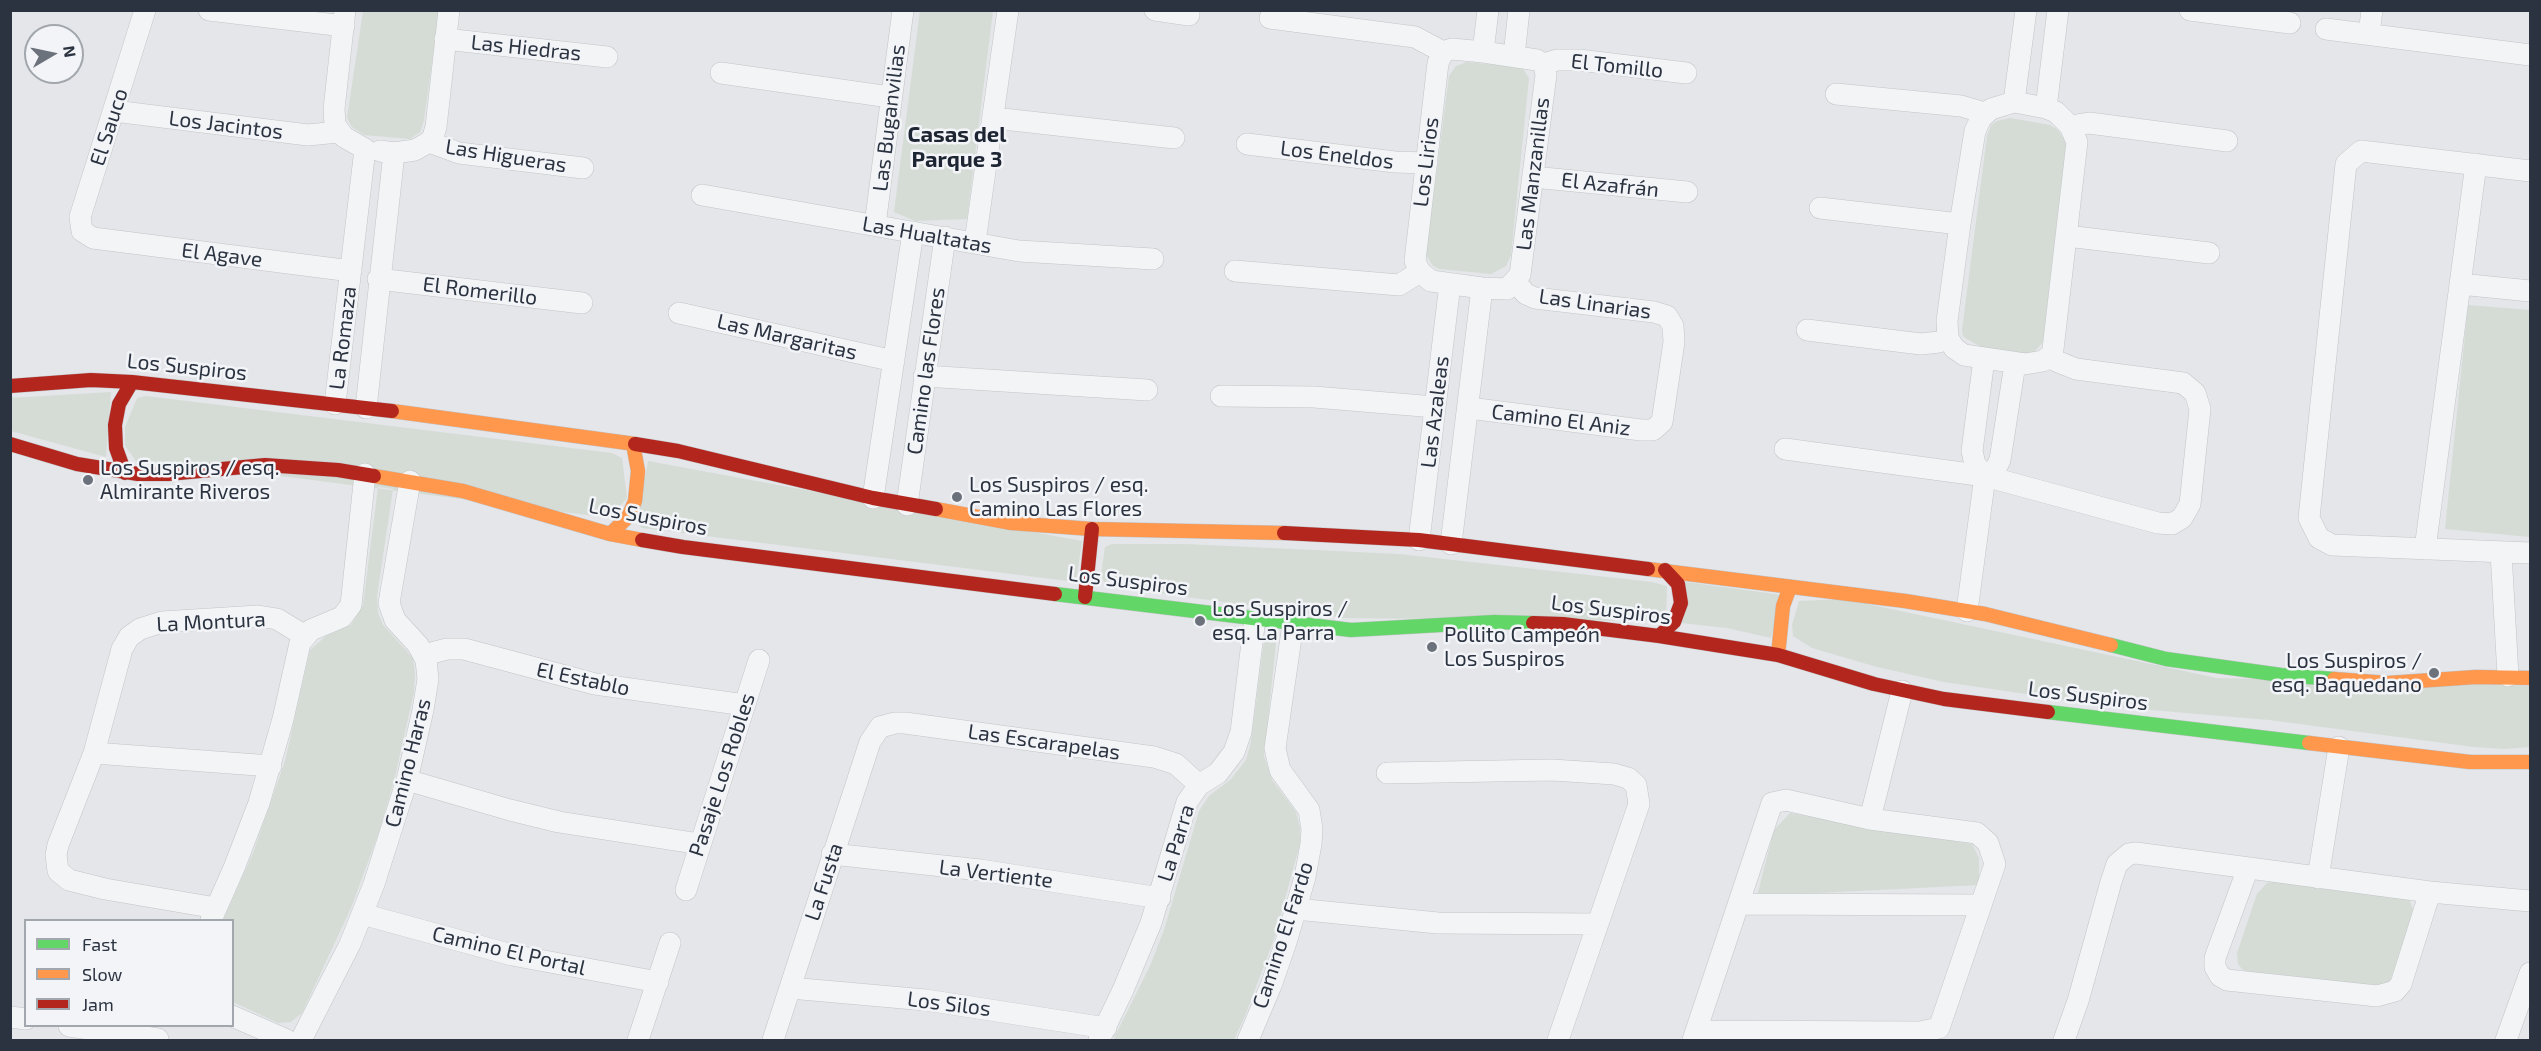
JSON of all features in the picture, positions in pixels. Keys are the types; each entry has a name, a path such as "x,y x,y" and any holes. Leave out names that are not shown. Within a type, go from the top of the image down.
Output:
{"street":[{"name":"El Sauco","path":"93,238 82,231 80,217 145,10"},
{"path":"209,10 344,18 334,109 335,125 338,132 350,142 365,149 394,153 415,150 429,142 436,127 449,10"},
{"name":"Las Buganvilias","path":"875,225 903,10"},
{"path":"975,242 1008,10"},
{"path":"1155,10 1189,15"},
{"path":"1483,52 1488,10"},
{"path":"1514,56 1519,10"},
{"path":"2014,102 2026,10"},
{"path":"2046,108 2058,10"},
{"path":"2190,10 2251,14 2290,23"},
{"path":"2369,34 2372,10"},
{"path":"1270,18 1415,37 1443,52"},
{"path":"2326,29 2530,55"},
{"name":"Las Hiedras","path":"446,39 607,57"},
{"name":"El Tomillo","path":"1443,52 1452,49 1514,56 1537,60 1544,64 1557,60 1572,60 1686,73"},
{"name":"Los Lirios","path":"1420,272 1414,255 1438,63 1443,52"},
{"name":"Las Manzanillas","path":"1515,282 1521,270 1546,75 1544,64"},
{"path":"721,73 890,97"},
{"path":"1836,94 1961,106 1985,113"},
{"path":"1785,449 1985,476 2158,523 2178,522 2187,513 2200,408 2199,400 2190,387 2170,381 2076,369 2056,361 2051,355 2077,142 2070,126 2056,112 2014,102 1997,105 1985,113 1975,131 1947,321 1948,338 1954,348 1964,354 2015,364 2037,363 2051,355"},
{"name":"Los Jacintos","path":"114,111 308,135 338,132"},
{"path":"994,118 1174,138"},
{"path":"2070,126 2089,123 2227,141"},
{"name":"Las Higueras","path":"429,142 459,153 583,168"},
{"name":"Los Eneldos","path":"1247,144 1395,162 1427,163"},
{"name":"La Romaza","path":"335,404 365,149"},
{"path":"2530,171 2361,151 2346,164 2309,518 2319,538 2332,545 2530,554"},
{"name":"La Romaza","path":"366,408 378,279 394,153"},
{"path":"2425,549 2476,164"},
{"name":"El Azafrán","path":"1533,177 1687,192"},
{"name":"Las Hualtatas","path":"702,195 1019,251 1153,259"},
{"path":"1820,208 1960,224"},
{"name":"Camino las Flores","path":"873,498 913,232"},
{"path":"2067,236 2209,253"},
{"name":"Camino las Flores","path":"907,505 945,237"},
{"name":"El Agave","path":"93,238 351,271"},
{"path":"1235,271 1399,285 1420,272 1431,281 1503,290 1515,282"},
{"name":"El Romerillo","path":"378,279 582,303"},
{"name":"Las Linarias","path":"1515,282 1526,294 1535,298 1654,312 1667,316 1673,326 1674,342 1662,422 1653,430"},
{"name":"Las Azaleas","path":"1419,540 1450,284"},
{"path":"2460,284 2530,291"},
{"name":"Las Azaleas","path":"1451,544 1482,288"},
{"name":"Las Margaritas","path":"679,313 894,361"},
{"path":"1807,330 1921,344 1939,342 1948,338"},
{"path":"1984,358 1972,451 1975,464 1985,476"},
{"path":"1967,611 1985,476 1996,468 2000,460 2015,364"},
{"path":"924,376 1147,390"},
{"name":"Los Suspiros","path":"10,386 91,380 132,382 335,404 633,444 678,451 873,498 1011,523 1092,529 1291,533 1419,540 1665,570 1967,611 2166,659 2269,674 2388,683 2508,676 2530,678"},
{"path":"125,472 116,448 116,425 119,404 132,382"},
{"path":"1221,396 1314,397 1435,408"},
{"name":"Camino El Aniz","path":"1469,408 1653,430"},
{"name":"Los Suspiros","path":"10,444 77,464 125,472 168,474 264,465 365,474 463,491 610,534 683,547 829,566 1293,624 1368,630 1520,621 1659,636 1778,655 1902,691 1944,699 2470,762 2530,762"},
{"path":"610,534 622,524 635,501 638,471 633,444"},
{"path":"213,914 244,844 271,766 296,653 311,630 342,617 351,605 365,474"},
{"path":"410,481 389,603 395,620 424,655"},
{"path":"1085,597 1092,529"},
{"path":"2501,552 2508,676"},
{"path":"1659,636 1677,618 1681,603 1678,584 1665,570"},
{"path":"1778,655 1783,606 1790,587"},
{"name":"La Montura","path":"213,914 69,880 58,871 56,855 58,845 94,753 123,649 129,637 140,629 179,621 258,616 277,619 305,636"},
{"name":"La Parra","path":"1102,1034 1139,952 1160,898 1187,802 1199,785 1225,765 1238,743 1255,618"},
{"name":"Camino El Fardo","path":"1253,1039 1296,909 1311,844 1311,819 1304,802 1280,770 1275,748 1293,624"},
{"name":"El Establo","path":"424,655 447,649 464,649 595,684 745,705"},
{"name":"Camino Haras","path":"301,1041 338,970 385,852 407,780 426,695 428,672 424,655"},
{"name":"Pasaje Los Robles","path":"686,890 759,660"},
{"path":"1870,819 1902,691"},
{"name":"Las Escarapelas","path":"880,728 895,723 905,723 1154,757 1176,764 1199,785"},
{"name":"La Fusta","path":"773,1041 870,742 880,728"},
{"path":"2318,878 2339,747"},
{"path":"94,753 271,766"},
{"path":"1387,774 1552,770 1614,774 1628,778 1636,785 1640,804 1558,1041"},
{"path":"407,780 551,820 700,844"},
{"path":"1786,800 1870,819 1977,833 1988,843 1995,864 1939,1028 1920,1032 1694,1036 1772,803 1786,800"},
{"path":"2064,1041 2078,1001 2111,882 2122,857 2136,853 2430,892 2530,901"},
{"name":"La Vertiente","path":"832,854 980,870 1160,898"},
{"path":"2248,868 2215,958 2215,967 2220,976 2227,980 2377,996 2395,991 2401,984 2430,892"},
{"path":"1739,904 1981,905"},
{"path":"1296,909 1438,923 1597,924"},
{"name":"Camino El Portal","path":"362,914 512,955 658,982"},
{"path":"638,1041 670,943"},
{"path":"2505,1041 2530,973"},
{"name":"Los Silos","path":"790,988 937,1002 1102,1034"},
{"path":"234,1017 287,1041"},
{"path":"79,1027 159,1035"}],"shaded area":[{"path":"363,11 439,11 424,120 420,132 410,139 364,135 352,127 347,118"},
{"path":"920,11 993,11 967,219 915,221 894,212"},
{"path":"1467,62 1518,67 1523,69 1529,78 1511,255 1506,266 1491,274 1439,269 1432,265 1426,254 1449,76 1456,66"},
{"path":"2010,118 2050,125 2058,130 2066,143 2043,342 2035,351 2027,354 1983,348 1963,336 1962,330 1987,136 1991,125"},
{"path":"2468,305 2530,310 2530,537 2445,529"},
{"path":"111,392 106,457 11,431 10,398"},
{"path":"146,396 612,453 622,458 627,498 610,518 171,462 136,461 125,446 125,427 137,398"},
{"path":"648,461 1082,541 1076,582 642,528 637,523"},
{"path":"378,487 393,489 377,596 378,613 383,625 413,658 414,692 394,781 379,832 351,908 302,1013 291,1022 278,1023 234,1002 234,919 223,919 253,853 285,761 310,650 326,636 351,625 363,605"},
{"path":"1112,544 1186,544 1399,554 1652,582 1667,586 1666,621 1341,618 1106,586 1101,575 1105,547"},
{"path":"1686,582 1782,595 1771,638 1727,628 1681,623"},
{"path":"1844,599 2217,678 2530,686 2530,747 2504,749 2474,747 2269,720 2115,707 1944,682 1877,667 1812,648 1793,636 1792,625 1799,601"},
{"path":"1268,634 1274,635 1276,643 1264,756 1272,780 1296,812 1300,828 1300,844 1274,939 1245,1016 1234,1040 1113,1040 1150,966 1164,930 1199,811 1209,796 1231,779 1246,760 1251,742 1264,640"},
{"path":"1790,813 1972,844 1979,858 1979,885 1757,896 1774,830"},
{"path":"2279,881 2409,899 2414,912 2413,919 2390,980 2385,984 2371,985 2242,969 2238,964 2237,953 2257,894 2267,883"}],"traffic: fast":[{"path":"1055,594 1351,630 1494,622 1533,623"},
{"path":"2111,645 2166,659 2281,675 2334,679"},
{"path":"2048,712 2309,743"}],"traffic: slow":[{"path":"392,411 635,444"},
{"path":"610,534 628,517 635,501 638,471 633,444"},
{"path":"374,476 463,491 610,534 642,540"},
{"path":"936,509 1011,523 1092,529 1284,533"},
{"path":"1648,569 1905,601 1985,614 2111,645"},
{"path":"1778,655 1783,606 1790,587"},
{"path":"2334,679 2388,683 2476,677 2530,678"},
{"path":"2309,743 2470,762 2530,762"}],"traffic: jam":[{"path":"10,386 91,380 132,382 392,411"},
{"path":"125,473 116,448 115,425 119,404 132,382"},
{"path":"10,444 77,464 138,474 168,474 265,465 338,470 374,476"},
{"path":"635,444 678,451 873,498 936,509"},
{"path":"1085,597 1092,529"},
{"path":"1284,533 1419,540 1648,569"},
{"path":"642,540 1055,594"},
{"path":"1659,636 1674,622 1681,603 1678,584 1665,570"},
{"path":"1533,623 1563,624 1659,636 1778,655 1874,684 1944,699 2048,712"}],"place":[{"name":"Los Suspiros / esq. Almirante Riveros","path":"88,480"},
{"name":"Los Suspiros / esq. Camino Las Flores","path":"957,497"},
{"name":"Los Suspiros / esq. La Parra","path":"1200,621"},
{"name":"Pollito Campeón Los Suspiros","path":"1432,647"},
{"name":"Los Suspiros / esq. Baquedano","path":"2434,673"}],"district":[{"name":"Casas del Parque 3","path":"957,148"}]}
